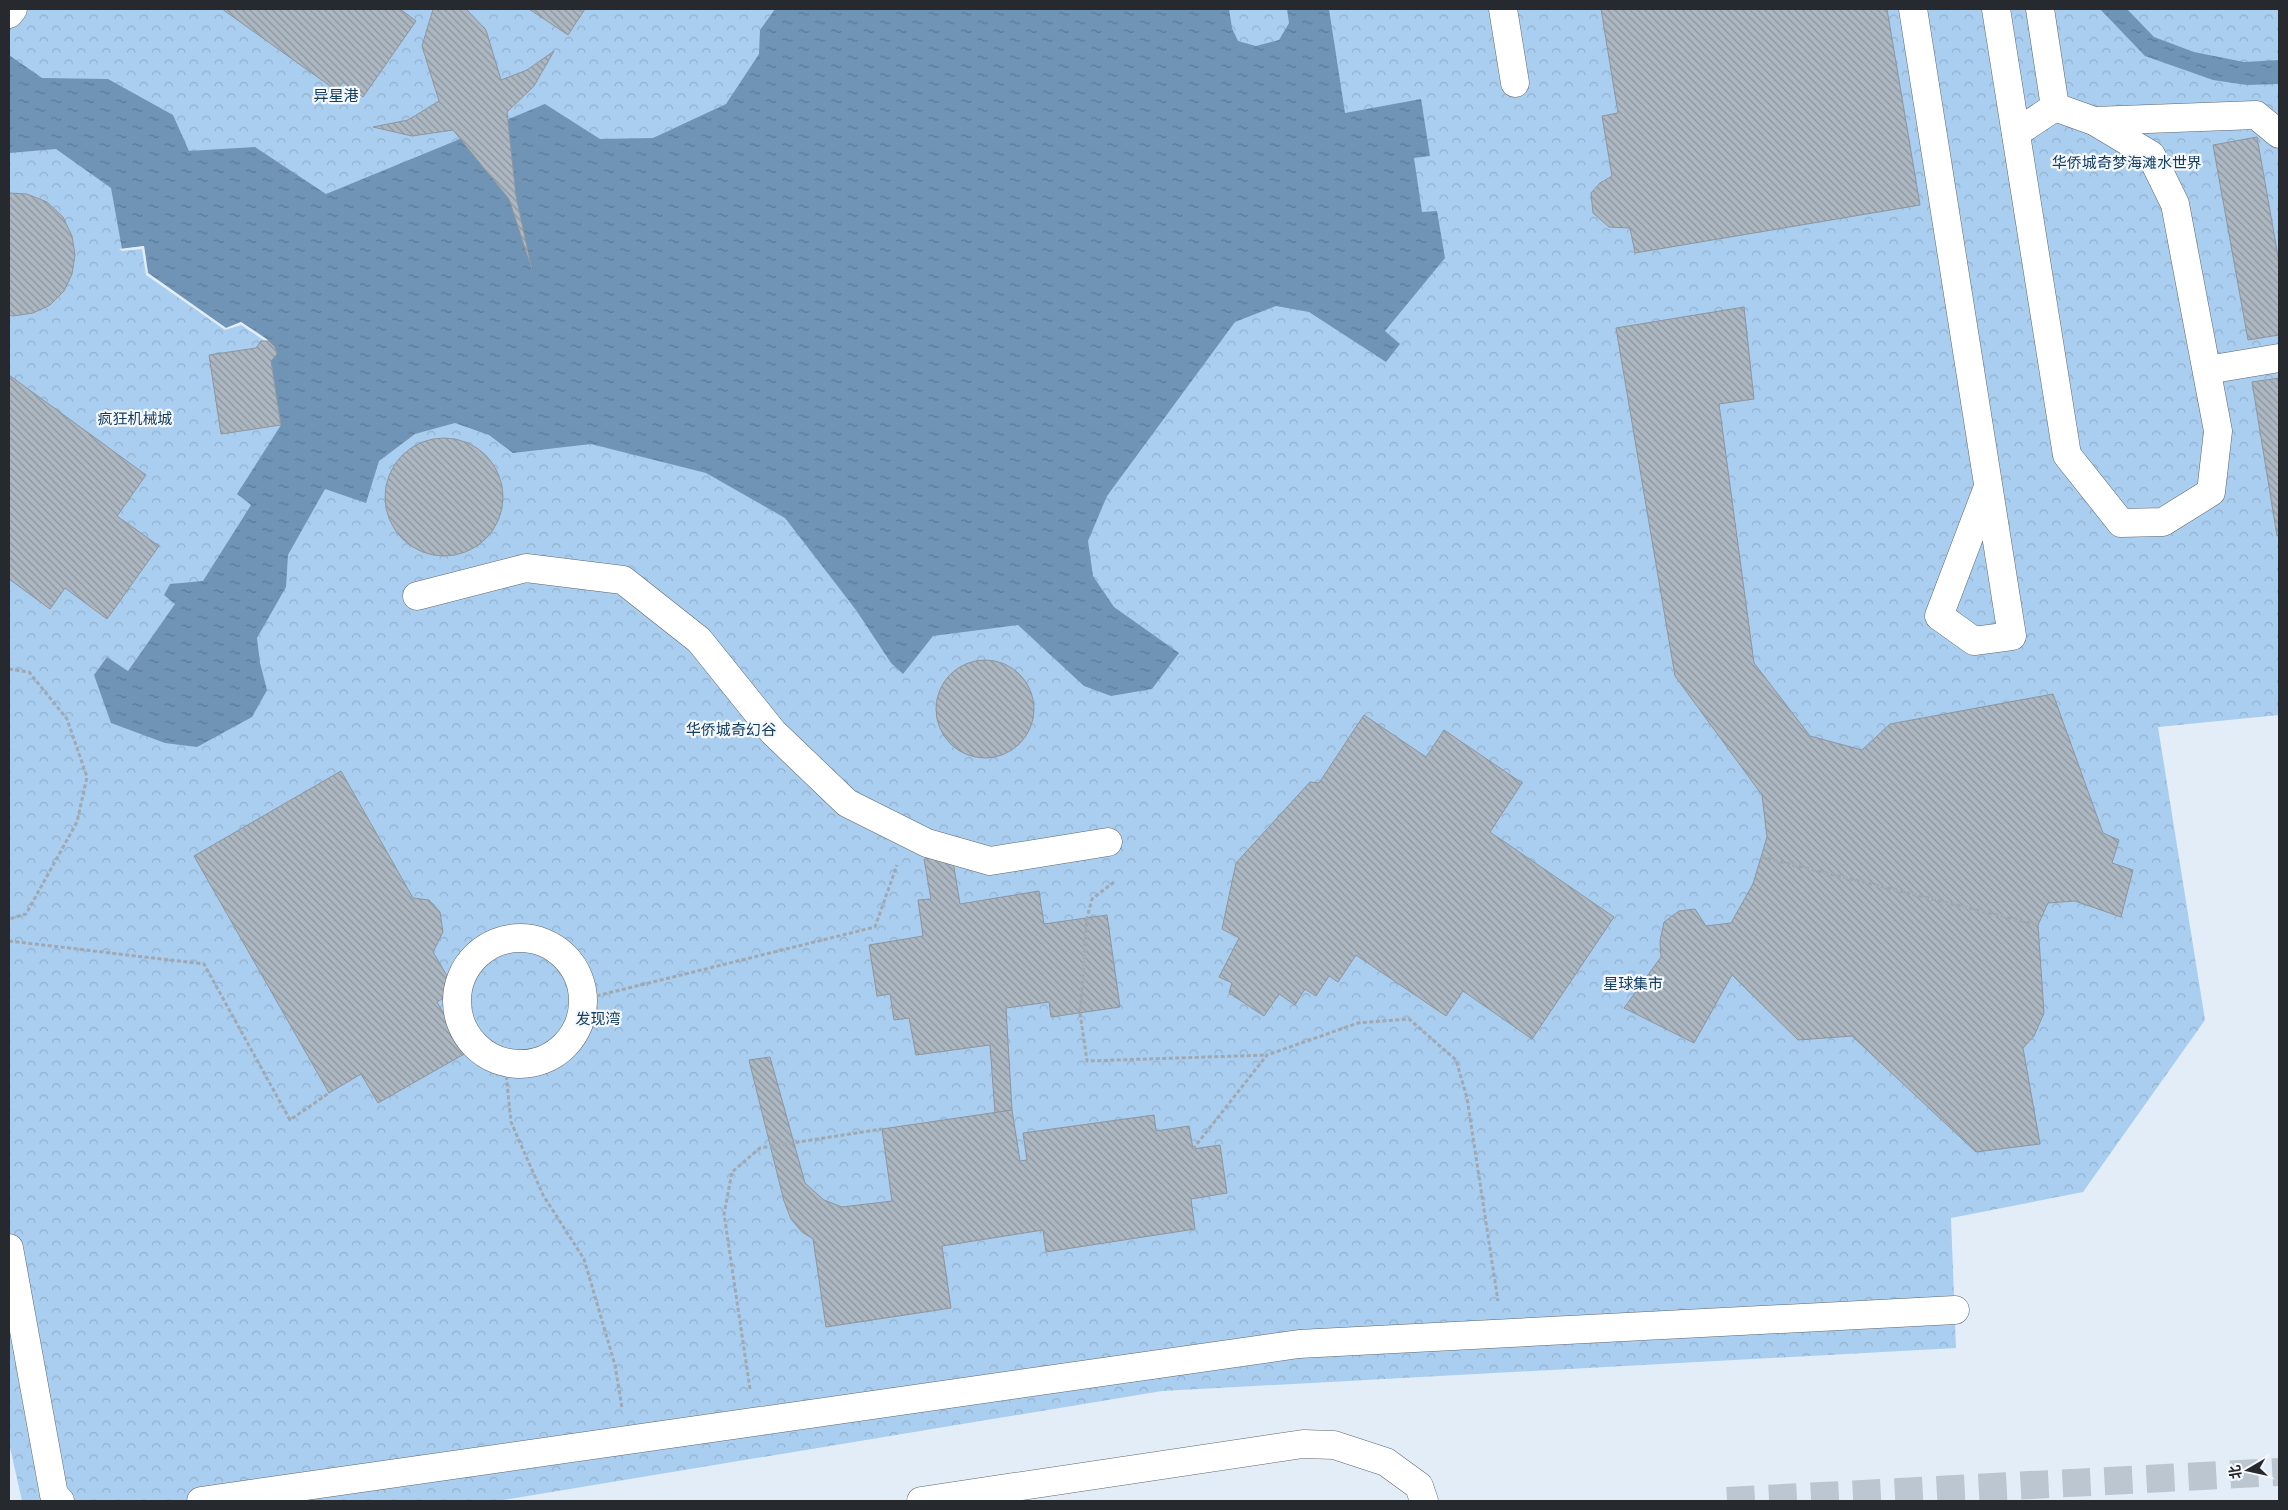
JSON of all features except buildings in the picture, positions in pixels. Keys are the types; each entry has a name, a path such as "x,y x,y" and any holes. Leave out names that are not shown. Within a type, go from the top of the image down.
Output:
{"street":[{"path":"9,14 13,9"},
{"path":"1503,9 1516,83"},
{"path":"1913,9 2012,636 1974,641 1939,616 1988,487"},
{"path":"1996,9 2067,455 2121,522 2164,522 2211,492 2218,431 2175,204 2151,155 2094,121 2055,108"},
{"path":"2040,9 2055,108"},
{"path":"2016,133 2055,108"},
{"path":"2094,121 2256,115 2279,134"},
{"path":"2207,370 2279,358"},
{"path":"417,596 526,568 623,580 698,640 774,732 847,803 927,843 990,860 1108,842"},
{"path":"510,938 530,938 550,945 568,959 572,965 579,978 584,999 581,1020 572,1039 557,1054 538,1063 516,1065 506,1063 496,1060 478,1049 465,1033 457,1013 457,992 464,972 475,956 491,944 510,938"},
{"path":"9,1248 54,1495 60,1501"},
{"path":"201,1501 1299,1344 1955,1310"},
{"path":"921,1501 1303,1444 1334,1445 1386,1462 1419,1486 1424,1501"}],"path":[{"path":"9,669 29,672 67,719 87,777 77,822 26,914 9,919"},
{"path":"584,999 875,928 908,833"},
{"path":"1761,857 2038,925"},
{"path":"1114,882 1092,899 1087,918 1080,1013 1088,1061 1267,1055 1358,1023 1409,1019 1456,1060 1467,1098 1502,1334"},
{"path":"9,941 204,964 290,1120 329,1093"},
{"path":"1193,1148 1267,1055"},
{"path":"506,1063 511,1122 543,1195 584,1259 615,1365 627,1440"},
{"path":"755,1422 724,1214 732,1172 760,1148 882,1129"}],"green space":[{"name":"华侨城奇幻谷","path":"9,9 2279,9 2279,715 2158,727 2205,1020 2083,1192 1951,1218 1956,1348 1162,1391 497,1501 22,1501 9,1443"}],"water":[{"path":"775,9 1229,9 1232,28 1238,41 1256,46 1279,40 1289,23 1287,9 1329,9 1345,113 1421,99 1430,156 1414,158 1422,212 1437,211 1445,258 1385,331 1400,344 1386,362 1309,312 1276,306 1235,322 1107,496 1088,541 1093,576 1114,607 1179,653 1152,689 1111,696 1084,686 1018,625 933,636 903,674 891,663 856,610 785,518 706,473 591,444 513,453 489,435 455,423 415,434 379,461 366,503 325,489 288,555 286,587 257,638 260,663 267,690 252,717 197,747 165,743 111,723 94,675 107,657 128,671 175,604 164,595 170,584 203,581 251,505 237,494 281,425 271,361 277,354 272,344 257,332 241,322 226,328 148,273 144,246 122,249 111,188 56,149 9,153 9,55 42,78 108,79 173,115 189,151 255,147 326,194 545,104 600,139 653,138 726,104 759,54 760,30"},
{"path":"2100,9 2127,9 2154,37 2194,52 2244,62 2279,60 2279,84 2247,85 2213,80 2145,56"}],"pier":[{"path":"144,246 148,273 226,328 241,322 269,341 265,341 241,325 225,330 146,275 142,249 122,251 119,249"}],"tunnel":[{"path":"1727,1501 2279,1472"}],"park label":[{"name":"异星港","path":"336,96"},
{"name":"华侨城奇梦海滩水世界","path":"2127,163"},
{"name":"疯狂机械城","path":"135,419"},
{"name":"星球集市","path":"1633,984"},
{"name":"发现湾","path":"598,1019"}]}
